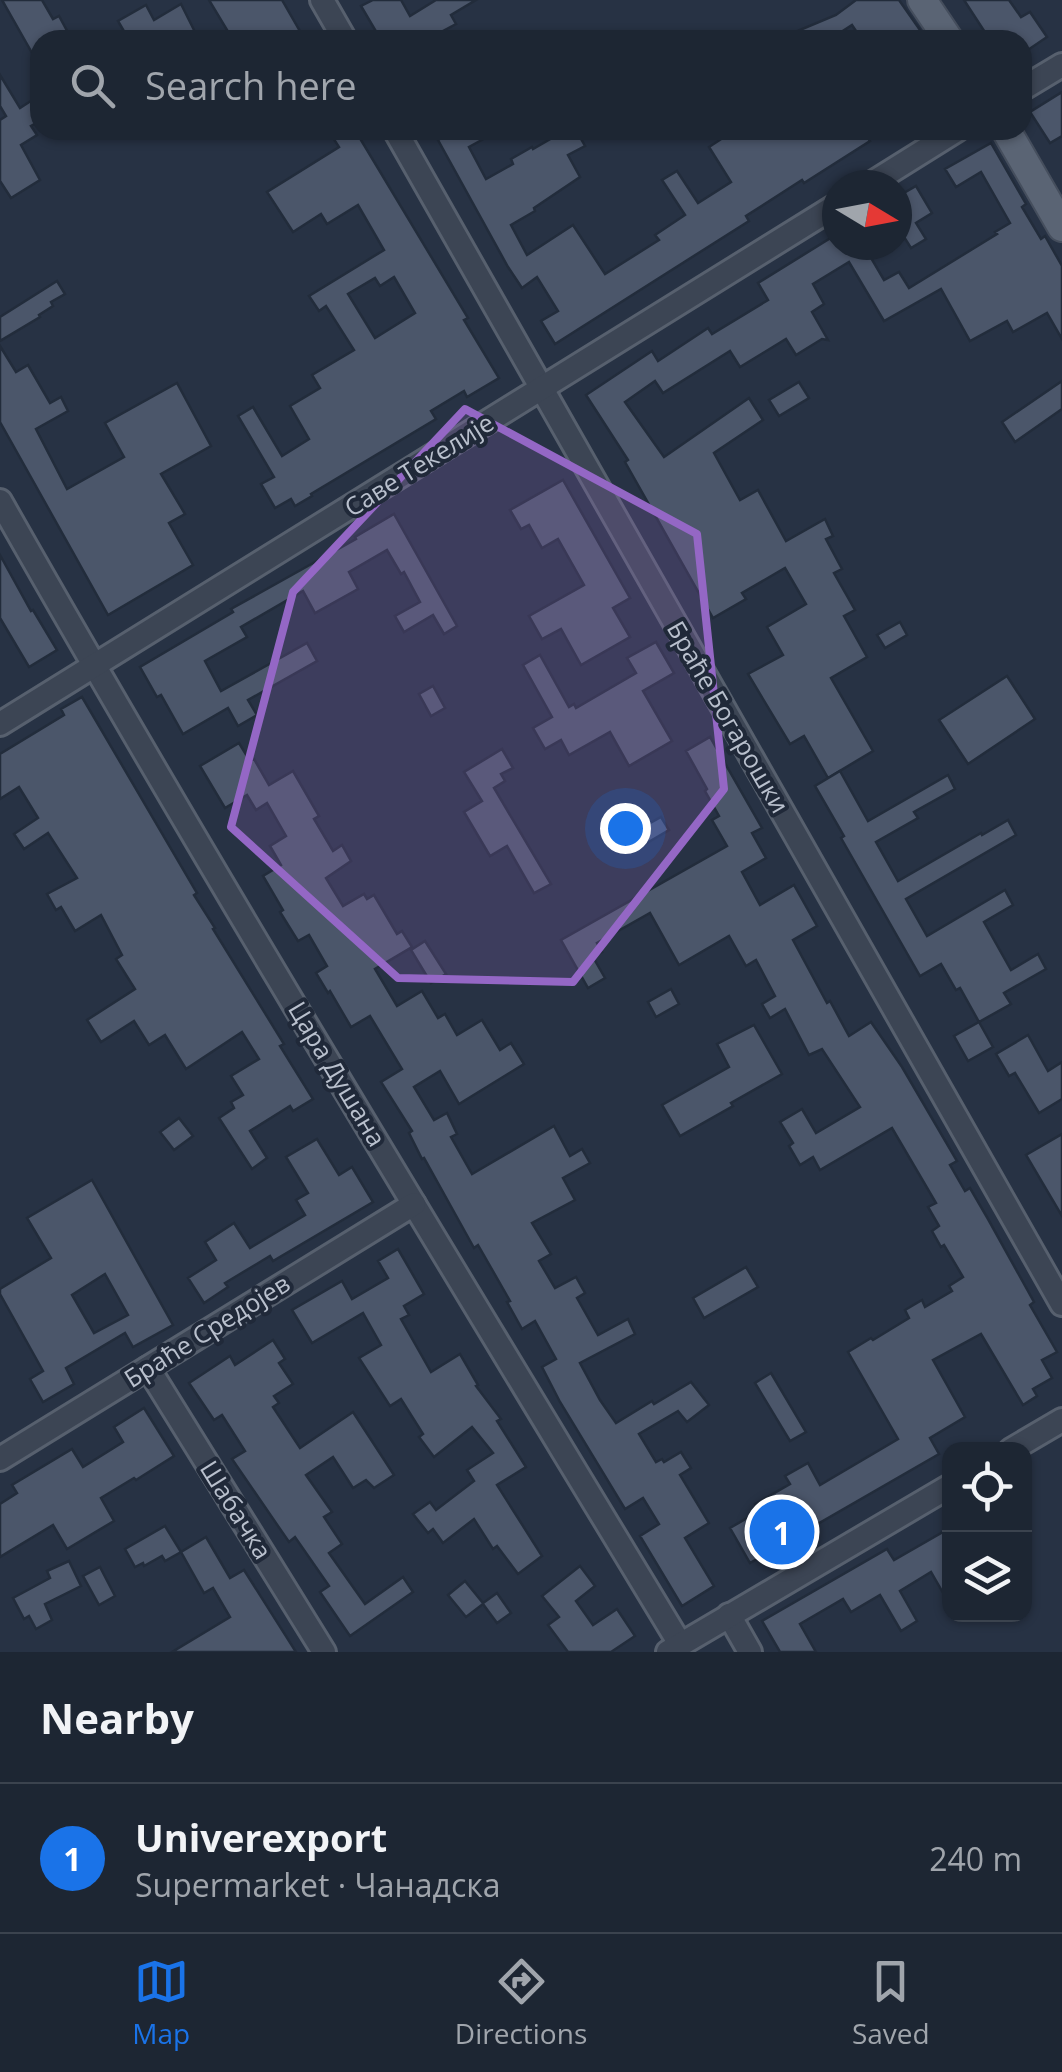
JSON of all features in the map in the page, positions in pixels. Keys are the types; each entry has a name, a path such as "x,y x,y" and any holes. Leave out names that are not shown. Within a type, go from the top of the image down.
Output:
{"main road":[{"path":"922,0 942,30"},
{"path":"1012,140 1062,227"}],"street":[{"path":"322,0 339,30"},
{"path":"1032,83 1062,65"},
{"name":"Браће Богарошки","path":"401,140 1062,1304"},
{"path":"893,170 941,140"},
{"name":"Саве Текелије","path":"0,724 822,214"},
{"name":"Цара Душана","path":"0,501 674,1648"},
{"name":"Браће Средојев","path":"0,1459 414,1204"},
{"name":"Шабачка","path":"148,1368 324,1652"},
{"path":"1025,1442 1062,1420"},
{"path":"674,1648 942,1491"},
{"path":"729,1616 750,1652"}],"highlighted area":[{"path":"465,409 697,534 724,789 573,982 398,978 231,827 293,592"}],"building":[{"path":"2,0 42,0 53,19 59,16 67,30 30,30 30,49"},
{"path":"209,0 282,0 299,30 227,30"},
{"path":"373,0 401,0 410,16 436,0 476,0 451,15 456,24 445,30 375,30 361,6"},
{"path":"856,0 899,0 920,30 855,30 852,25 844,30 800,30 836,15"},
{"path":"964,0 1009,0 1021,17 1030,12 1047,37 1032,47 1032,30 984,30"},
{"path":"181,4 194,30 123,30 118,21 146,5 154,20"},
{"path":"0,75 20,108 30,102 30,139 21,145 40,180 11,198 0,181 0,120 6,116 0,106"},
{"path":"1062,92 1062,136 1050,143 1032,111"},
{"path":"334,140 361,140 468,318 464,320 499,378 467,397 464,391 431,411 436,419 295,506 291,499 275,508 261,484 274,477 238,416 253,407 282,456 309,439 290,406 320,388 312,375 354,350 326,306 319,311 309,296 384,250 358,205 327,224 321,214 293,232 267,192 339,147","holes":["394,277 415,313 375,338 348,294 375,278 380,286"]},
{"path":"438,140 482,140 469,147 486,179 513,164 511,159 549,140 582,140 585,146 568,155 580,177 511,225 527,255 573,225 605,274 659,240 655,235 685,215 662,180 677,171 698,203 731,182 709,147 720,140 870,141 746,216 749,221 555,344 541,321 558,311 537,277 522,288"},
{"path":"991,143 1026,204 1022,207 1062,266 1062,339 1047,313 1013,332 1007,321 970,341 941,289 884,321 849,262 813,284 824,304 812,312 828,340 822,339 796,355 786,339 740,367 730,351 663,393 655,381 625,402 664,457 749,398 763,420 714,453 740,500 758,490 786,541 825,519 833,536 826,539 842,569 834,573 855,610 844,616 867,657 831,678 873,751 828,778 804,736 790,744 748,674 783,655 767,627 806,604 785,568 742,593 746,599 713,618 625,462 628,460 586,395 652,351 658,361 708,328 712,334 768,300 758,283 822,243 822,260 872,260 884,280 899,272 909,288 1010,223 981,172 956,187 945,169"},
{"path":"916,186 932,213 916,223 926,239 912,247 912,188"},
{"path":"57,281 65,294 51,302 53,306 40,317 0,341 0,317"},
{"path":"0,346 16,372 28,365 50,403 61,397 68,411 36,429 67,489 124,457 105,423 177,383 211,446 161,474 185,514 169,523 193,565 108,615 0,422"},
{"path":"1062,381 1062,409 1015,442 1002,422"},
{"path":"799,382 809,398 779,416 769,400"},
{"path":"563,480 630,598 613,608 630,637 581,665 561,629 542,639 529,616 584,585 558,539 542,548 529,525 521,529 510,510"},
{"path":"394,514 457,626 444,634 433,615 404,632 395,616 420,602 387,550 349,572 358,589 315,613 303,591 241,627 247,637 205,661 221,691 307,643 317,661 248,700 257,715 238,726 228,708 183,734 140,667"},
{"path":"0,555 57,650 29,667 0,618"},
{"path":"900,622 907,635 885,648 877,635"},
{"path":"656,642 674,673 643,691 672,741 629,766 610,732 569,755 561,740 545,749 533,728 552,717 523,665 540,655 569,707 574,704 576,708 636,673 627,658"},
{"path":"1007,676 1035,719 968,764 939,720"},
{"path":"433,686 445,708 431,716 419,694"},
{"path":"82,697 313,1099 293,1111 290,1106 250,1131 267,1158 252,1169 219,1118 234,1108 231,1102 243,1095 231,1076 259,1059 242,1032 186,1069 165,1035 149,1045 134,1021 101,1042 87,1020 135,989 116,959 122,955 101,915 75,931 61,907 56,910 47,894 77,878 48,833 24,849 14,834 38,818 19,787 0,799 0,754 64,715 61,709"},
{"path":"710,737 762,828 752,833 766,858 742,872 760,905 794,885 817,926 793,940 827,1003 830,1001 849,1036 871,1022 902,1067 957,1161 950,1165 965,1191 970,1188 988,1219 1057,1352 1042,1360 1052,1378 1033,1389 1037,1396 1023,1405 981,1334 933,1360 965,1417 930,1438 939,1454 750,1563 730,1528 759,1511 755,1504 790,1484 785,1476 808,1463 820,1485 898,1439 848,1352 909,1318 905,1310 922,1300 925,1307 952,1291 949,1286 963,1277 932,1231 939,1226 928,1207 936,1203 892,1128 820,1170 813,1157 800,1165 780,1122 802,1109 816,1133 860,1107 822,1049 809,1055 785,1009 770,1018 762,1004 775,996 756,960 746,966 729,936 679,965 650,913 597,943 602,952 593,957 605,978 588,988 561,940 727,846 712,820 719,816 686,751"},
{"path":"239,743 269,785 293,771 319,816 314,819 333,851 342,845 351,861 326,878 343,906 364,894 367,899 374,895 397,934 402,931 412,947 375,969 397,1006 422,991 438,1018 445,1014 457,1035 482,1020 500,1050 511,1043 524,1064 459,1104 440,1071 414,1087 434,1120 447,1113 457,1134 451,1137 472,1174 554,1126 570,1156 582,1149 590,1163 563,1178 575,1200 532,1223 551,1254 539,1261 555,1288 576,1277 585,1293 577,1298 598,1335 628,1319 635,1334 580,1363 616,1423 691,1382 709,1405 687,1422 678,1411 639,1434 656,1462 681,1452 691,1468 680,1475 709,1523 685,1538 714,1586 682,1606 640,1536 659,1524 643,1498 625,1509 542,1367 556,1359 535,1321 522,1329 507,1302 510,1301 478,1245 474,1248 422,1159 409,1133 412,1131 381,1082 402,1069 370,1016 351,1027 316,973 327,966 309,935 298,941 280,912 283,910 263,876 281,865 270,846 286,836 267,803 256,810 247,795 225,808 200,766"},
{"path":"502,749 513,768 501,774 505,781 494,788 551,884 534,893 507,846 490,856 464,812 482,801 464,772"},
{"path":"840,771 868,821 948,775 955,789 914,812 918,818 876,842 898,881 1008,820 1016,835 906,899 927,936 1005,890 1013,905 984,922 1011,970 1038,954 1046,969 1004,993 1011,1004 979,1022 941,964 920,976 815,786"},
{"path":"661,817 669,830 635,850 627,836"},
{"path":"425,941 446,974 431,983 411,950"},
{"path":"671,989 679,1004 656,1017 648,1002"},
{"path":"979,1022 993,1047 968,1061 954,1036"},
{"path":"754,1025 782,1074 680,1136 662,1105 729,1067 717,1044"},
{"path":"1028,1035 1048,1071 1062,1062 1062,1099 1039,1113 1015,1073 1009,1076 996,1054"},
{"path":"179,1118 193,1136 174,1150 160,1132"},
{"path":"1062,1134 1062,1216 1026,1155"},
{"path":"317,1139 339,1175 352,1167 373,1202 273,1261 270,1256 225,1283 228,1287 204,1303 188,1278 216,1260 205,1242 234,1223 250,1248 305,1215 296,1200 308,1193 286,1157"},
{"path":"92,1180 173,1325 133,1347 125,1333 66,1368 74,1384 43,1402 30,1379 43,1371 0,1294 0,1289 51,1258 27,1218","holes":["105,1274 128,1315 94,1333 72,1295"]},
{"path":"398,1249 424,1294 404,1306 409,1315 401,1319 431,1372 460,1354 526,1467 497,1485 542,1556 518,1574 497,1546 493,1549 474,1519 443,1543 433,1529 428,1533 413,1514 430,1502 436,1510 474,1481 467,1470 493,1453 472,1427 434,1457 419,1437 423,1434 401,1399 390,1406 359,1358 381,1345 363,1313 312,1343 292,1310 342,1281 352,1299 388,1278 378,1261"},
{"path":"746,1267 758,1287 704,1318 693,1298"},
{"path":"273,1340 285,1359 279,1363 293,1384 274,1396 279,1403 273,1407 300,1448 353,1412 394,1475 374,1488 366,1480 353,1488 333,1457 306,1475 332,1512 324,1517 342,1544 329,1553 365,1604 403,1577 413,1592 350,1636 320,1592 329,1586 295,1537 289,1542 232,1459 245,1451 222,1415 214,1420 189,1383 230,1356 235,1365"},
{"path":"771,1373 806,1432 790,1441 755,1383"},
{"path":"144,1408 174,1456 101,1498 114,1521 67,1549 53,1525 0,1557 0,1504 17,1493 12,1485 72,1449 83,1467 123,1442 114,1427"},
{"path":"165,1526 181,1552 165,1561 162,1556 135,1567 125,1549"},
{"path":"942,1533 942,1591 931,1572 900,1591 917,1621 901,1631 880,1595 851,1612 843,1599 800,1624 816,1652 780,1652 762,1621 887,1549 894,1560"},
{"path":"206,1537 230,1578 244,1570 296,1652 172,1652 230,1617 213,1588 204,1593 181,1552"},
{"path":"69,1561 81,1586 45,1604 52,1620 36,1629 29,1616 24,1619 13,1598 50,1578 47,1571"},
{"path":"580,1566 595,1586 576,1601 593,1625 617,1609 635,1636 611,1652 568,1652 548,1625 559,1617 542,1596"},
{"path":"100,1567 115,1596 99,1605 83,1576"},
{"path":"465,1581 483,1603 497,1593 511,1613 497,1623 483,1604 466,1617 448,1595"}],"place":[{"name":"Univerexport","path":"782,1532"}]}
